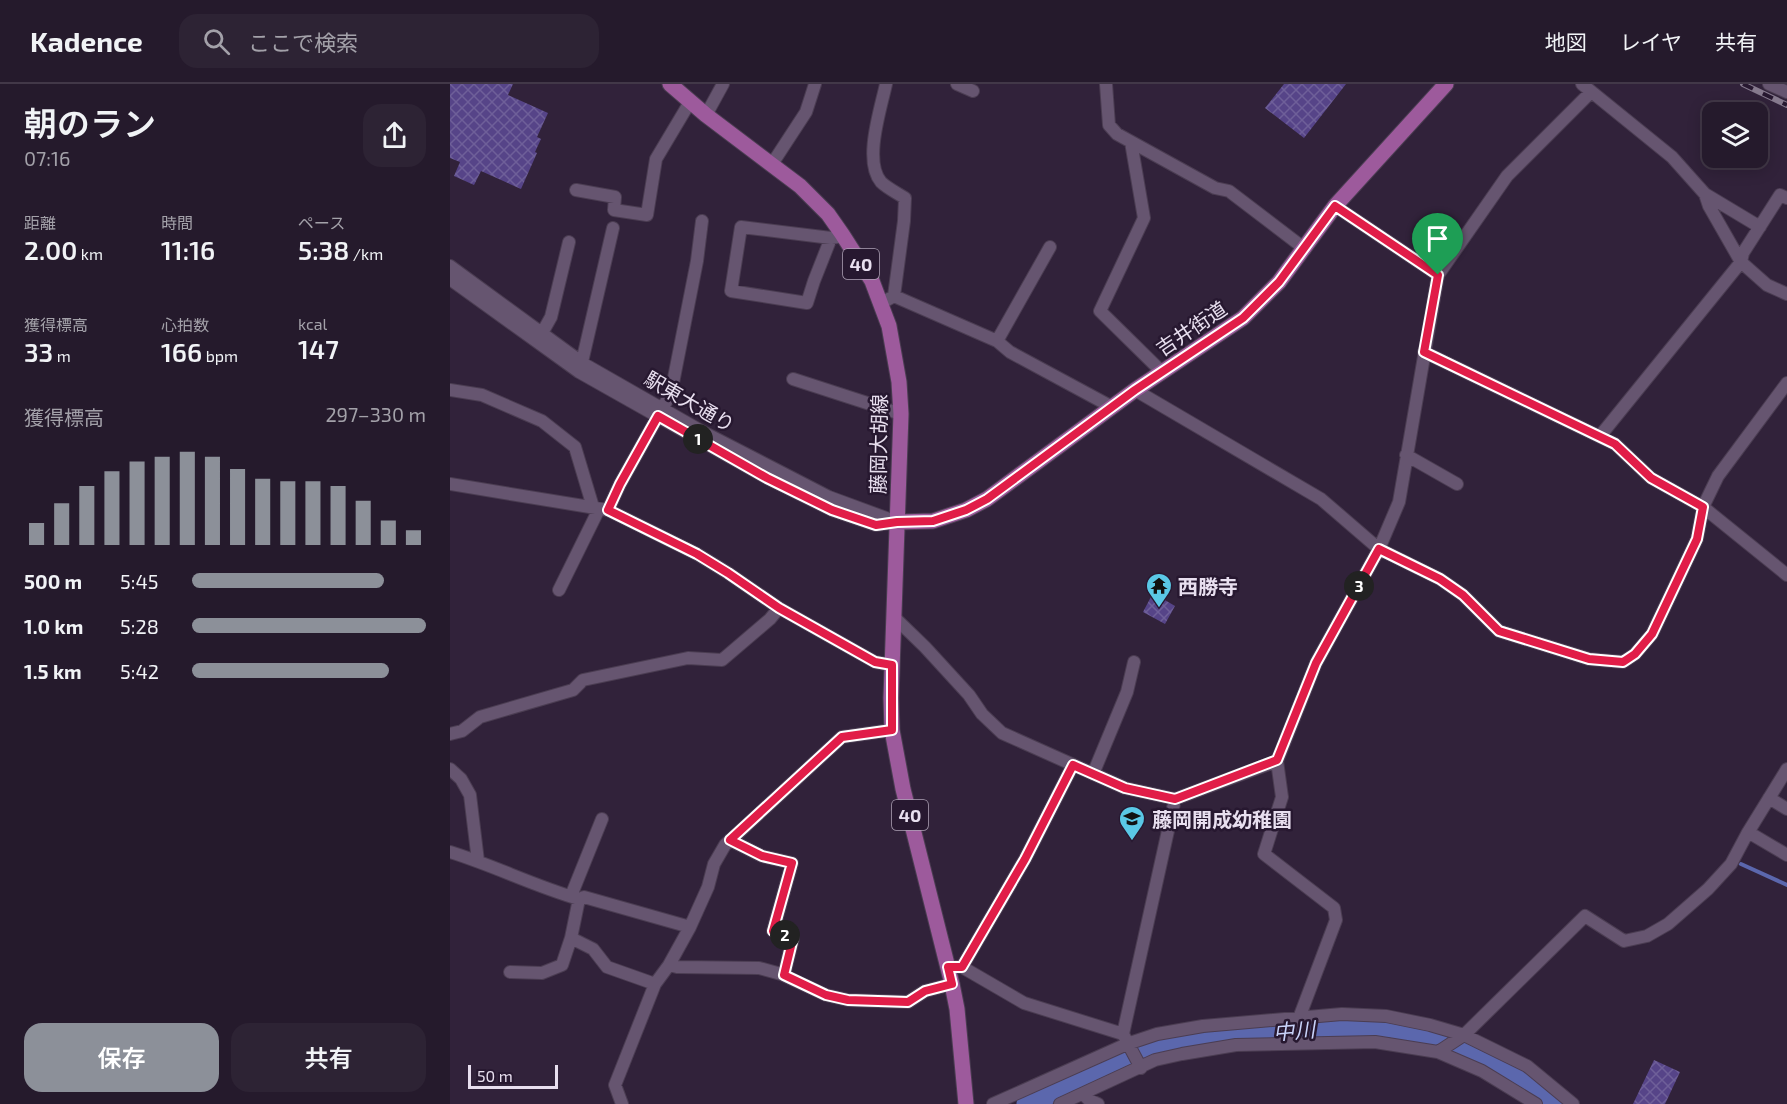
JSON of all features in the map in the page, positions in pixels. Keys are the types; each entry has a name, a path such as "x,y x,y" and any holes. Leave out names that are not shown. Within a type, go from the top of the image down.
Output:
{"main road":[{"name":"藤岡大胡線","path":"670,84 706,115 800,186 828,214 837,237 887,299 899,382 901,414 892,665 892,730 903,789 955,967 952,984 957,1009 966,1104"},
{"name":"吉井街道","path":"897,522 933,521 966,510 987,499 1135,390 1243,318 1267,294 1305,249 1335,206 1446,84"}],"street":[{"path":"706,115 723,84"},
{"path":"772,164 806,112 815,84"},
{"path":"886,84 872,154 875,172 881,182 904,198 904,221 887,299 997,340 1010,352 1112,407"},
{"path":"957,84 973,91"},
{"path":"1106,84 1109,125 1117,134 1215,188 1229,191 1305,249"},
{"path":"1769,84 1787,92"},
{"path":"1290,1042 1336,920 1334,908 1264,854 1282,797 1277,760 1316,663 1379,549 1399,502 1438,275 1507,176 1586,88 1672,157 1705,194 1760,227"},
{"path":"576,190 615,197 614,210 647,215 656,159 690,102"},
{"path":"1131,142 1144,219 1100,311 1162,372"},
{"path":"1705,194 1709,206 1741,262 1767,285 1787,294"},
{"path":"1600,436 1741,262 1743,253 1780,195 1787,198"},
{"path":"1335,206 1438,275"},
{"path":"559,590 600,509 620,484 671,393 697,261 702,221"},
{"path":"741,227 837,237 814,281 807,303 731,291 741,227"},
{"path":"582,362 613,228"},
{"path":"542,333 551,317 569,242"},
{"path":"997,340 1050,247"},
{"name":"駅東大通り","path":"450,266 582,362 660,412"},
{"path":"450,279 579,372 660,412 767,478 832,510 876,525 897,522"},
{"path":"1424,352 1615,444 1651,478 1703,507 1787,575"},
{"path":"793,379 901,414"},
{"path":"1135,390 1321,499 1379,549 1440,579 1463,595 1499,631 1589,659 1623,662 1635,654 1652,634 1697,539 1703,507 1718,476 1787,383"},
{"path":"450,390 482,395 542,421 575,447 600,509"},
{"path":"1406,455 1457,484"},
{"path":"450,484 600,509 697,554 779,608 875,662 892,665"},
{"path":"450,734 462,731 480,717 573,690 583,680 688,658 722,660 770,620 779,608"},
{"path":"894,617 969,695 981,714 1002,733 1133,791 1175,799 1277,760"},
{"path":"1093,774 1127,692 1134,662"},
{"path":"622,1104 615,1086 655,984 669,965 690,927 708,887 714,864 725,844 842,737 892,730"},
{"path":"1073,765 1025,859 955,967 1024,1002 1125,1039"},
{"path":"450,769 461,779 471,795 478,861"},
{"path":"1438,1052 1464,1035 1585,916 1624,941 1647,936 1668,924 1708,889 1731,864 1748,831 1787,769"},
{"path":"1769,798 1787,809"},
{"path":"1141,1068 1125,1039 1175,799"},
{"path":"510,972 542,973 562,965 571,938 575,898 602,819"},
{"path":"1748,831 1787,855"},
{"path":"730,840 762,856 792,863 773,931 793,938 784,975"},
{"path":"450,852 478,861 546,890 575,898 584,897 690,927"},
{"path":"571,938 593,949 607,967 655,984"},
{"path":"669,965 677,968 759,968 784,975 826,995 848,1000 908,1002 925,991 952,984"},
{"path":"993,1104 1125,1039 1203,1026 1342,1014 1386,1016 1464,1035 1527,1066 1573,1104"},
{"path":"1060,1104 1155,1060 1215,1048 1290,1042 1375,1042 1438,1052 1482,1071 1536,1104"},
{"path":"1083,1094 1098,1104"}],"building":[{"path":"450,84 513,84 508,95 548,113 537,137 541,139 535,152 537,153 521,189 481,171 474,185 454,176 460,162 450,158"},
{"path":"1284,84 1346,84 1304,138 1265,108"},
{"name":"西勝寺","path":"1153,593 1175,606 1165,624 1143,612"},
{"path":"1654,1060 1680,1072 1665,1104 1633,1104"}],"waterway":[{"path":"1741,864 1787,885"},
{"name":"中川","path":"1027,1104 1108,1067 1186,1040 1242,1032 1344,1026 1389,1027 1436,1036 1499,1066 1555,1104"}],"railway":[{"path":"1743,84 1787,105"}],"place":[{"name":"西勝寺","path":"1159,609"},
{"name":"藤岡開成幼稚園","path":"1132,842"}],"route":[{"path":"1335,206 1438,275 1424,352 1615,444 1651,478 1703,507 1697,539 1652,634 1635,654 1623,662 1597,661 1499,631 1463,595 1440,579 1379,549 1316,663 1277,760 1175,799 1125,788 1073,765 1025,859 962,967 948,967 952,984 925,991 908,1002 848,1000 826,995 784,975 793,938 773,931 792,863 762,856 730,840 842,737 892,730 892,665 875,662 779,608 697,554 608,510 658,416 767,478 832,510 876,525 933,521 966,510 987,499 1135,390 1243,318 1279,282 1335,206"}]}
